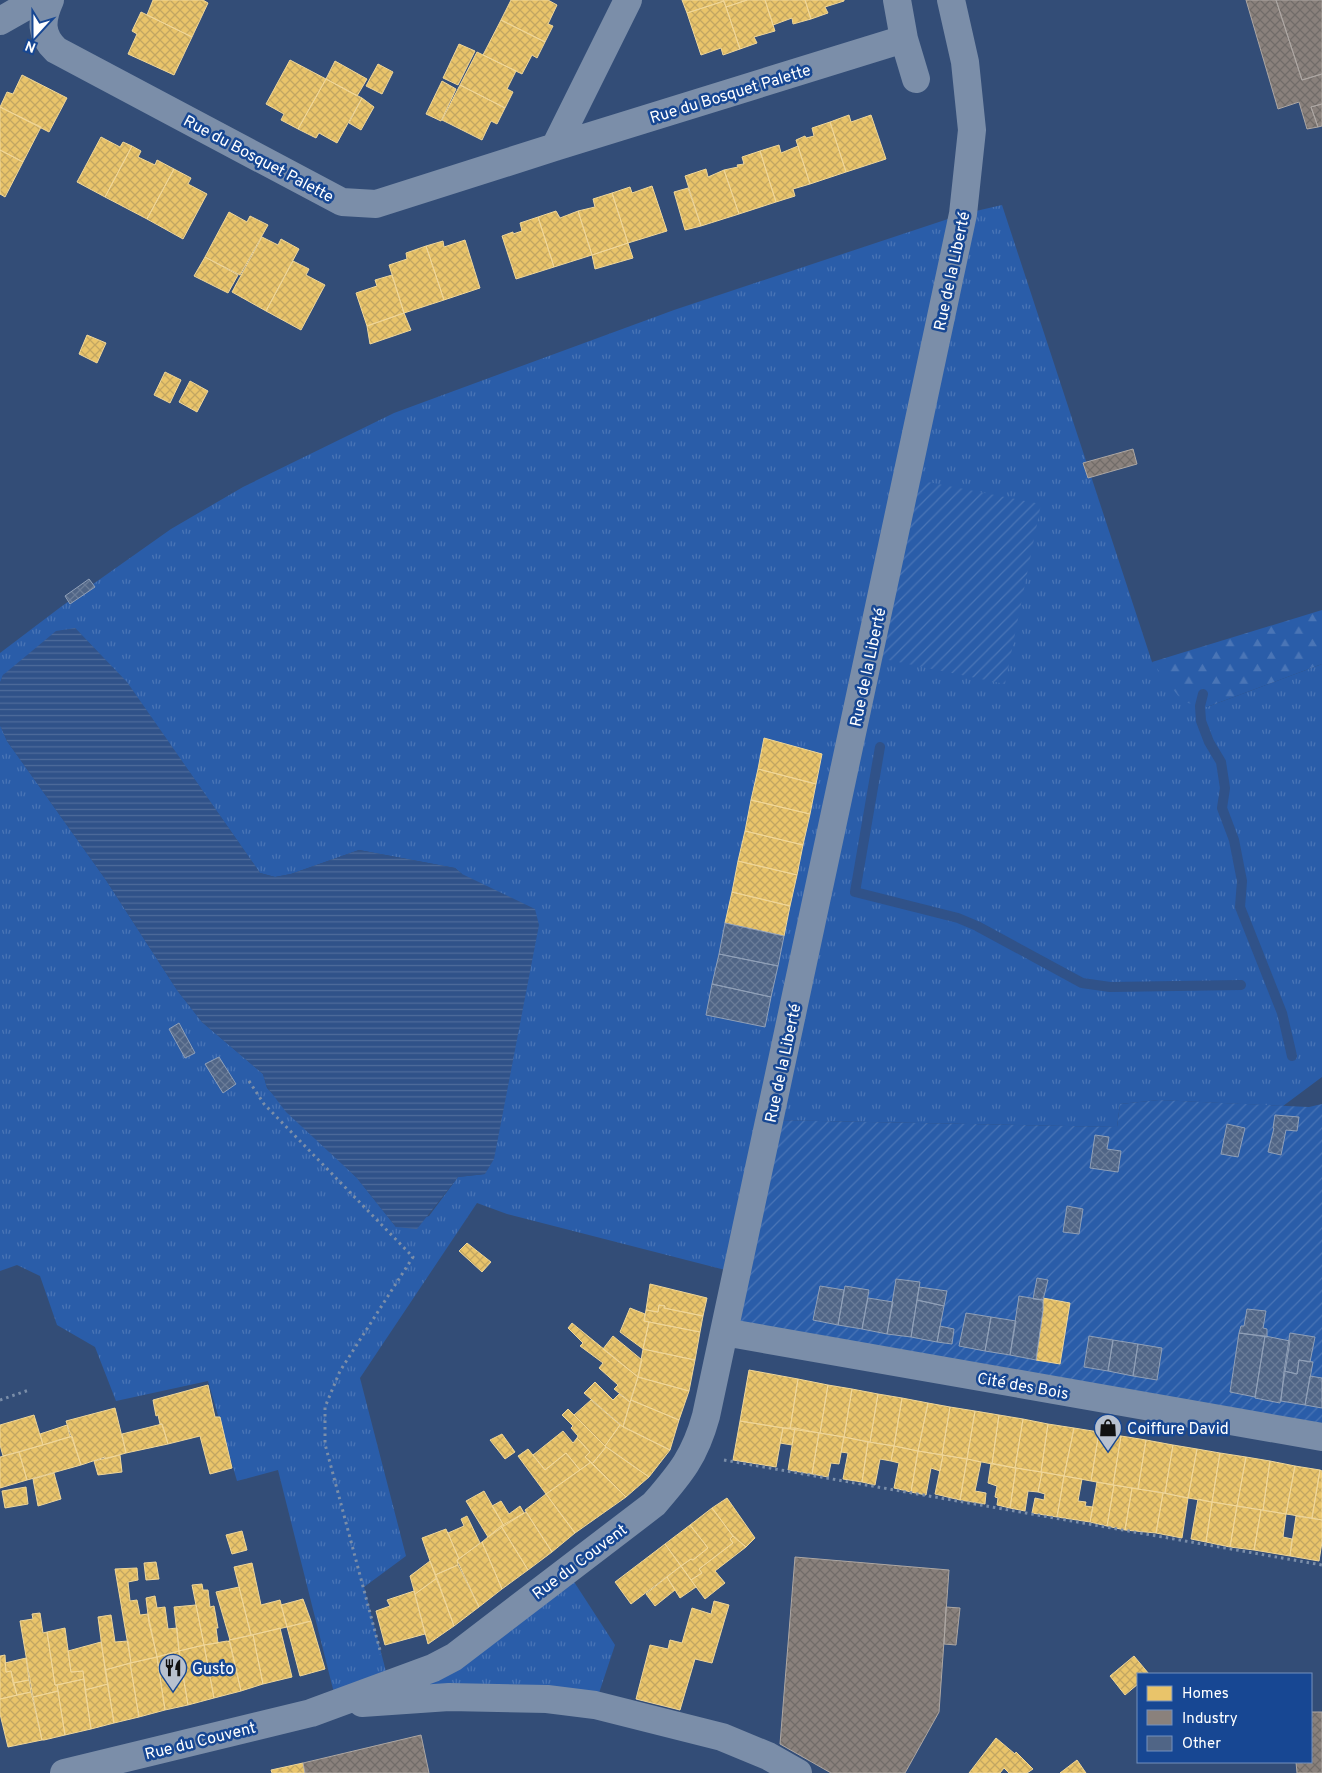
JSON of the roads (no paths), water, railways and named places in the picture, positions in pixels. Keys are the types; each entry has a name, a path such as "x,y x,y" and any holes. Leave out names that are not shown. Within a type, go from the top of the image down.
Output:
{"street":[{"path":"0,21 37,0"},
{"name":"Rue du Bosquet Palette","path":"50,0 45,11 43,27 48,42 56,50 342,202 376,204 904,39"},
{"path":"555,147 628,0"},
{"path":"897,0 904,39 916,79"},
{"name":"Rue de la Liberté","path":"724,1332 771,1120 963,214 972,130 965,62 951,0"},
{"name":"Cité des Bois","path":"724,1332 1322,1437"},
{"name":"Rue du Couvent","path":"64,1773 120,1767 311,1713 433,1668 454,1657 654,1504 677,1477 693,1454 701,1436 724,1332"},
{"name":"Rue du Couvent","path":"336,1705 449,1697 548,1699 595,1705 722,1737 768,1756 798,1773"}],"waterway":[{"path":"1203,694 1200,706 1201,721 1209,742 1221,762 1225,788 1222,808 1234,840 1242,881 1240,907 1282,1013 1292,1056"},
{"path":"880,747 855,892 958,918 977,926 1082,983 1110,987 1241,985"}],"place":[{"name":"Coiffure David","path":"1108,1452"},
{"name":"Gusto","path":"173,1692"}]}
